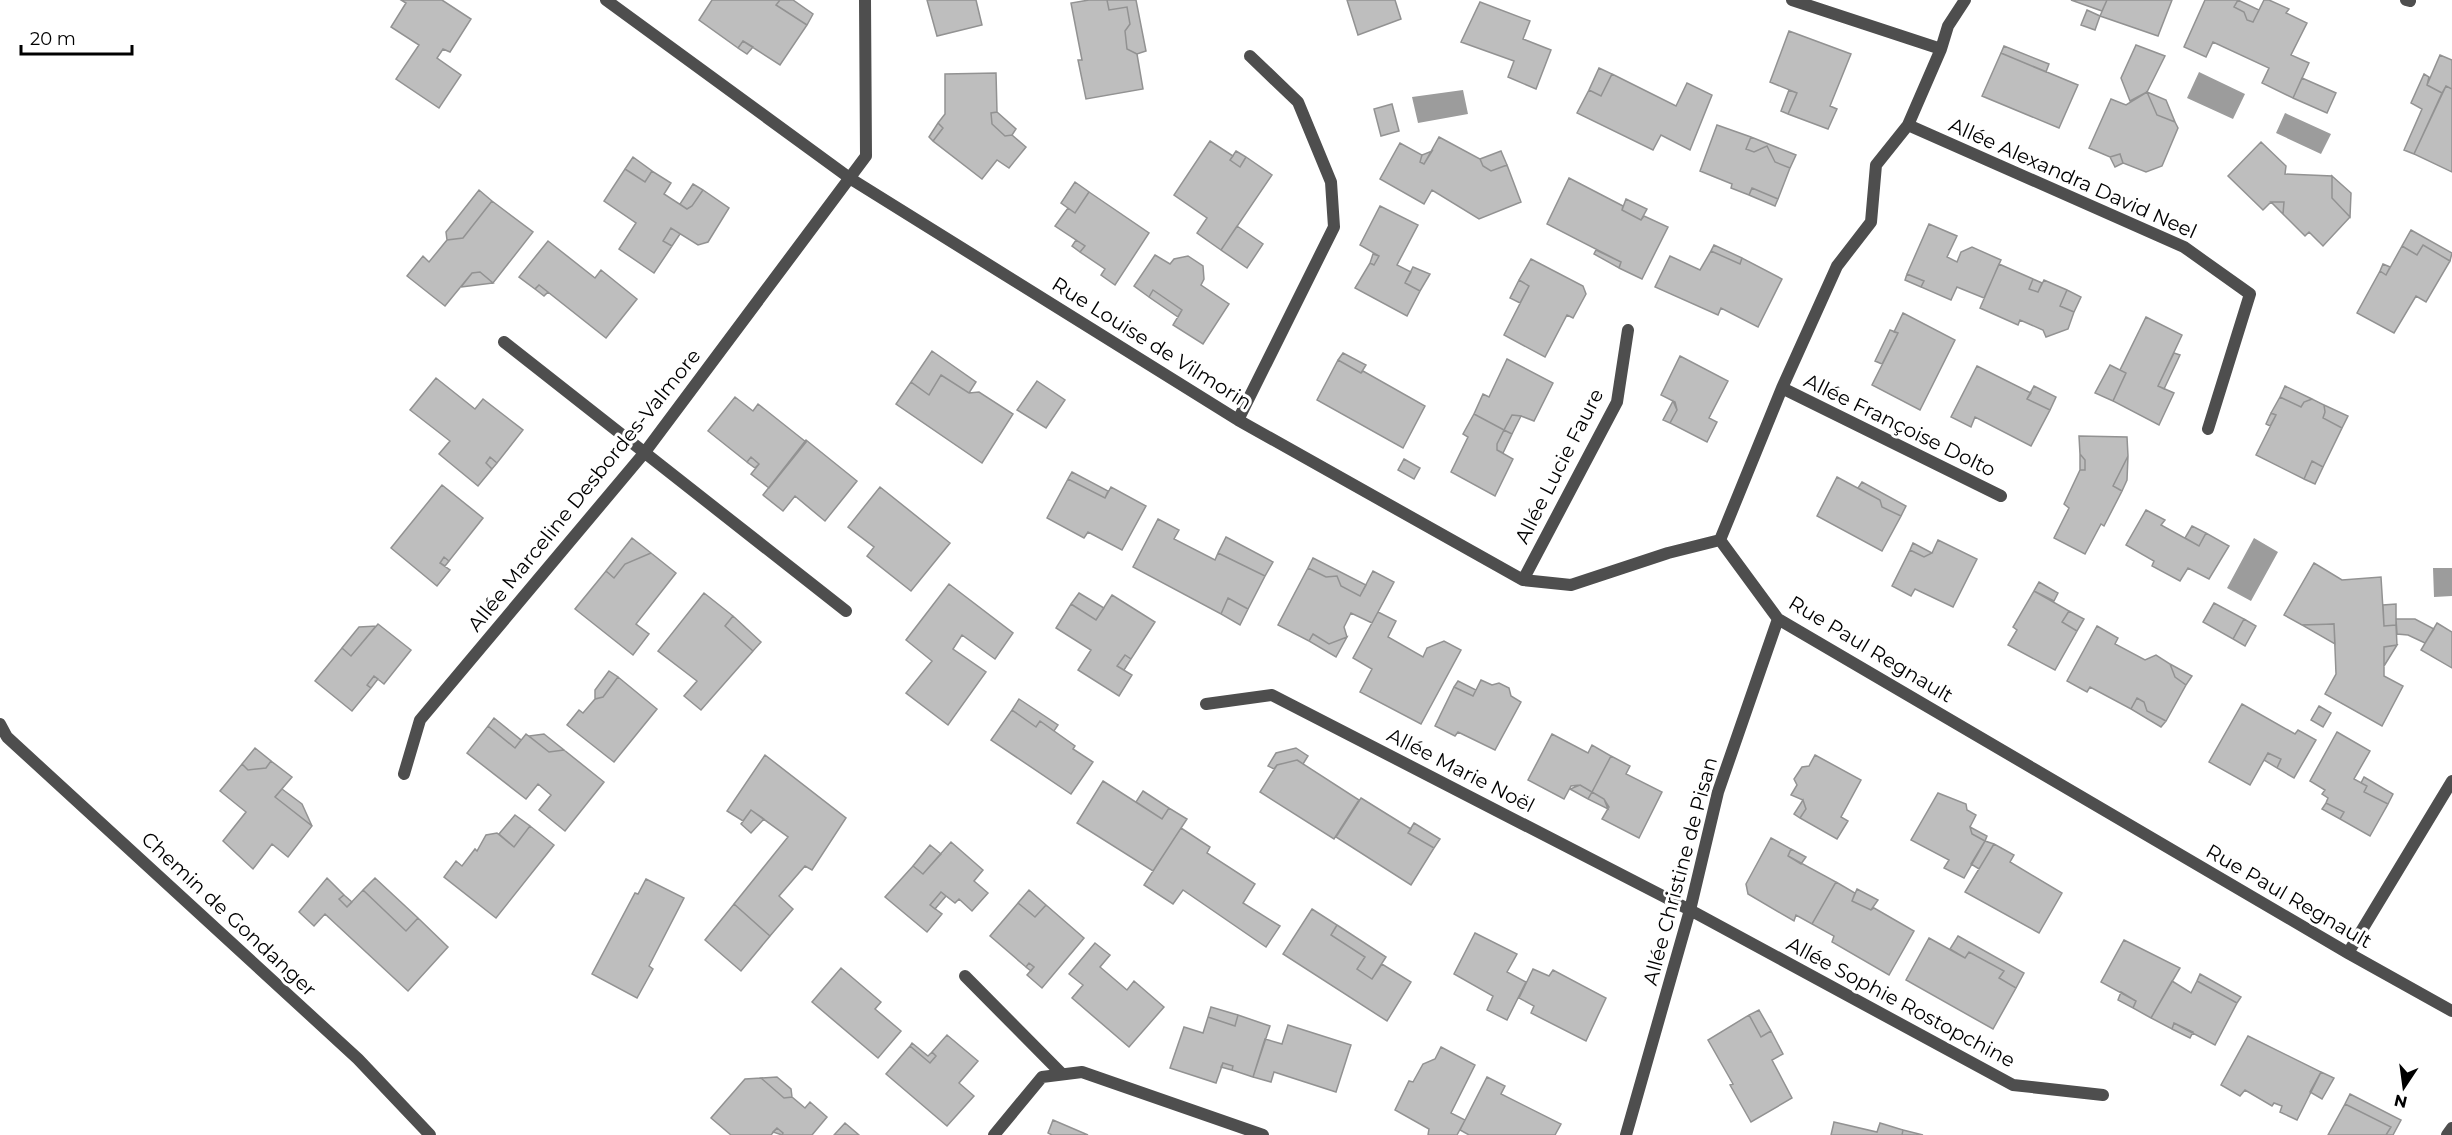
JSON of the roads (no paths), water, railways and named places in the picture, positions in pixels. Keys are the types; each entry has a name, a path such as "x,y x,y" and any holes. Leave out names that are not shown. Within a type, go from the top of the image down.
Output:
{"street":[{"name":"Rue Louise de Vilmorin","path":"606,0 851,179 1238,420 1523,580 1571,585 1668,553 1720,540"},
{"name":"Allée Marceline Desbordes-Valmore","path":"404,774 420,720 645,452 866,156 865,0"},
{"path":"1792,0 1941,49"},
{"path":"1720,540 1782,388 1837,266 1870,222 1876,165 1908,126 1948,27 1965,0"},
{"path":"1238,420 1334,227 1331,182 1298,102 1250,56"},
{"name":"Allée Alexandra David Neel","path":"1908,126 2184,247 2250,294 2208,429"},
{"name":"Allée Lucie Faure","path":"1523,580 1617,402 1628,330"},
{"path":"504,342 846,611"},
{"name":"Allée Françoise Dolto","path":"1782,388 2001,496"},
{"name":"Rue Paul Regnault","path":"1720,540 1778,619 2348,953 2452,1011"},
{"name":"Allée Christine de Pisan","path":"1626,1135 1690,910 1718,792 1778,619"},
{"name":"Allée Marie Noël","path":"1206,704 1272,695 1690,910"},
{"name":"Chemin de Gondanger","path":"0,724 7,737 358,1059 430,1135"},
{"path":"2348,953 2452,781"},
{"name":"Allée Sophie Rostopchine","path":"1690,910 2013,1085 2103,1095"},
{"path":"964,976 1062,1074"},
{"path":"994,1135 1042,1077 1082,1072 1263,1135"},
{"path":"2447,1135 2452,1128"}]}
